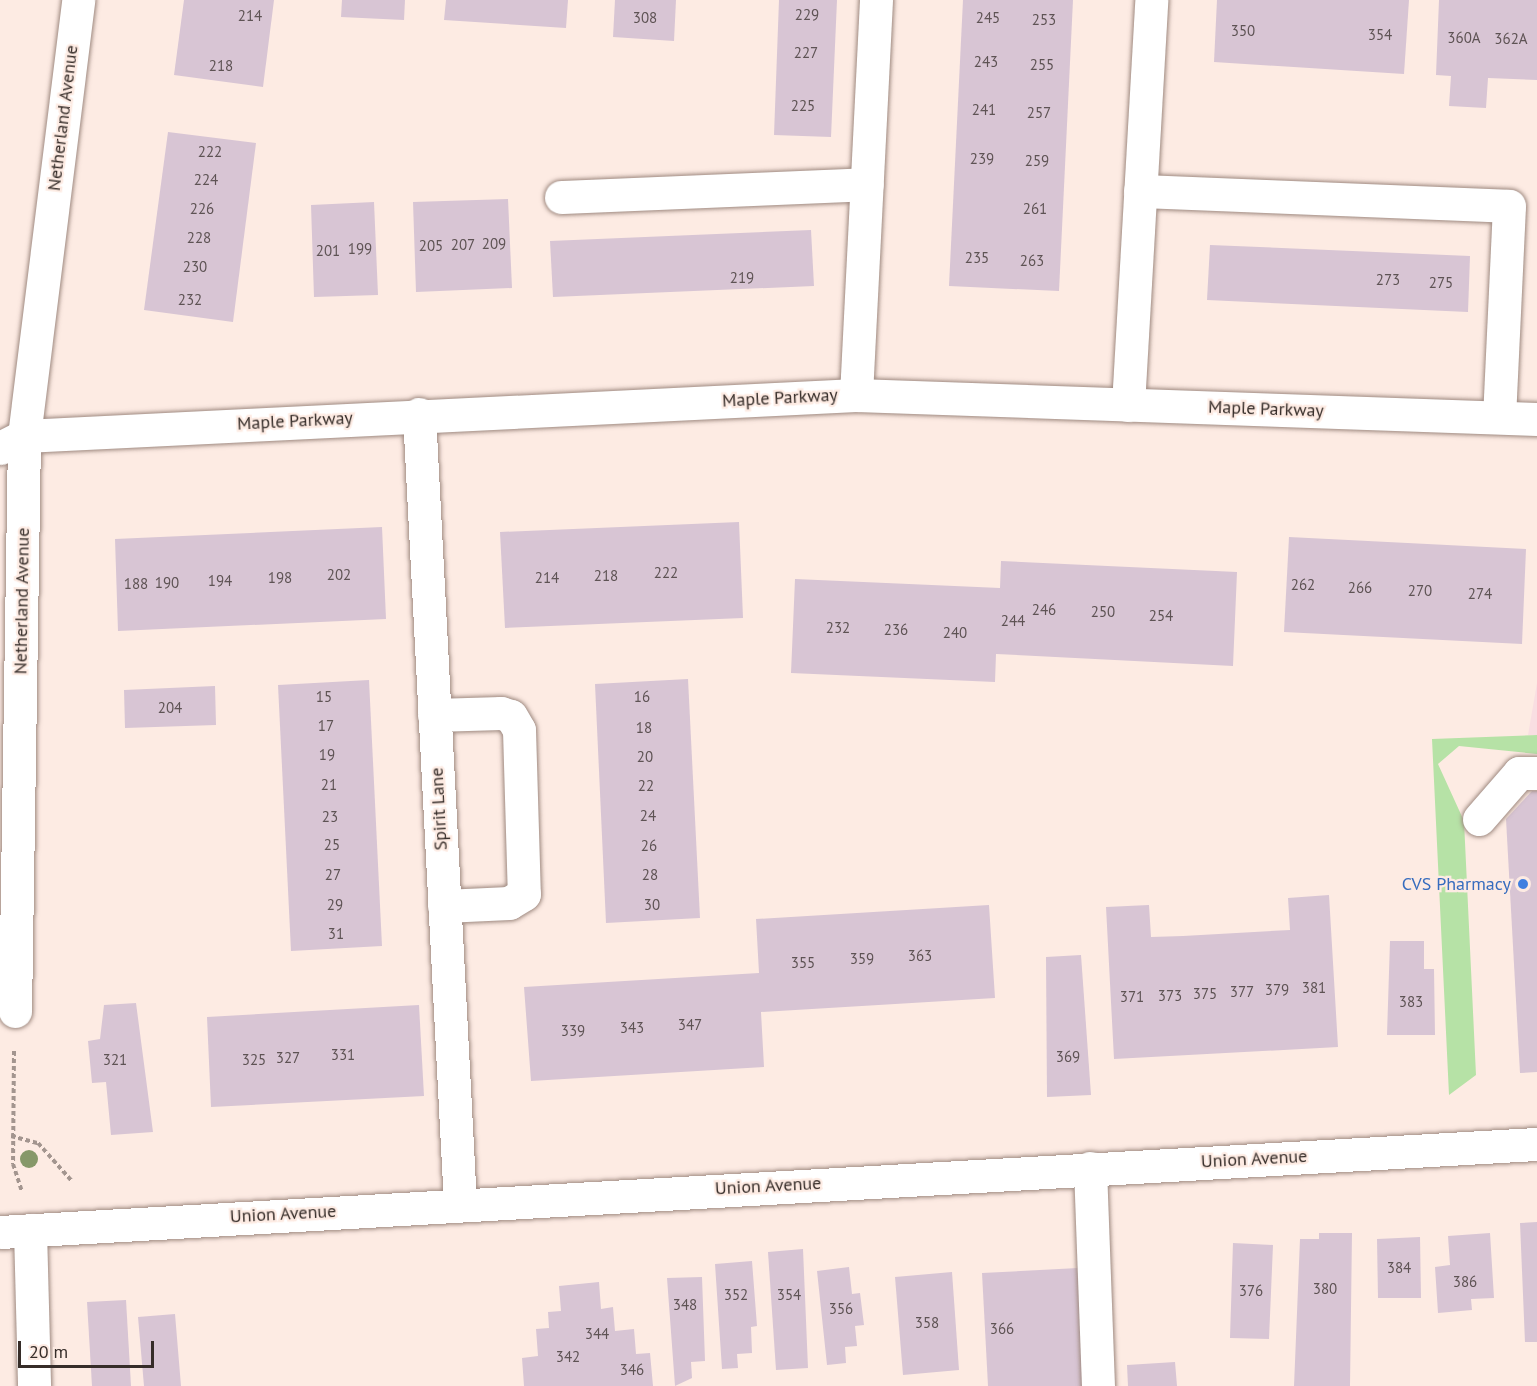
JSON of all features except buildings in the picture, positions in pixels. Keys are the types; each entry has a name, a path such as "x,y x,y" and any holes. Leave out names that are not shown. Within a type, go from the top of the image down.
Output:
{"street":[{"name":"Netherland Avenue","path":"15,1011 8,436 78,0"},
{"path":"856,395 876,0"},
{"path":"1128,405 1151,0"},
{"path":"561,197 867,184"},
{"path":"1140,191 1509,206 1499,417"},
{"name":"Maple Parkway","path":"8,436 418,414 856,395 1537,419"},
{"name":"Spirit Lane","path":"418,414 460,1204"},
{"path":"434,715 501,713 511,716 519,730 524,894 509,903 444,906"},
{"path":"1479,819 1519,773 1537,772"},
{"name":"Union Avenue","path":"18,1222 460,1204 1537,1144"},
{"path":"1090,1168 1098,1386"},
{"path":"18,1222 34,1386"}],"path":[{"path":"15,1011 11,1136 18,1222"},
{"path":"11,1136 38,1143 71,1180"}],"shaded area":[{"path":"1537,683 1537,735 1528,735"}],"green space":[{"path":"1537,735 1537,754 1459,746 1438,764 1464,821 1476,1075 1449,1095 1432,739"}],"place":[{"name":"CVS Pharmacy","path":"1523,884"}]}
